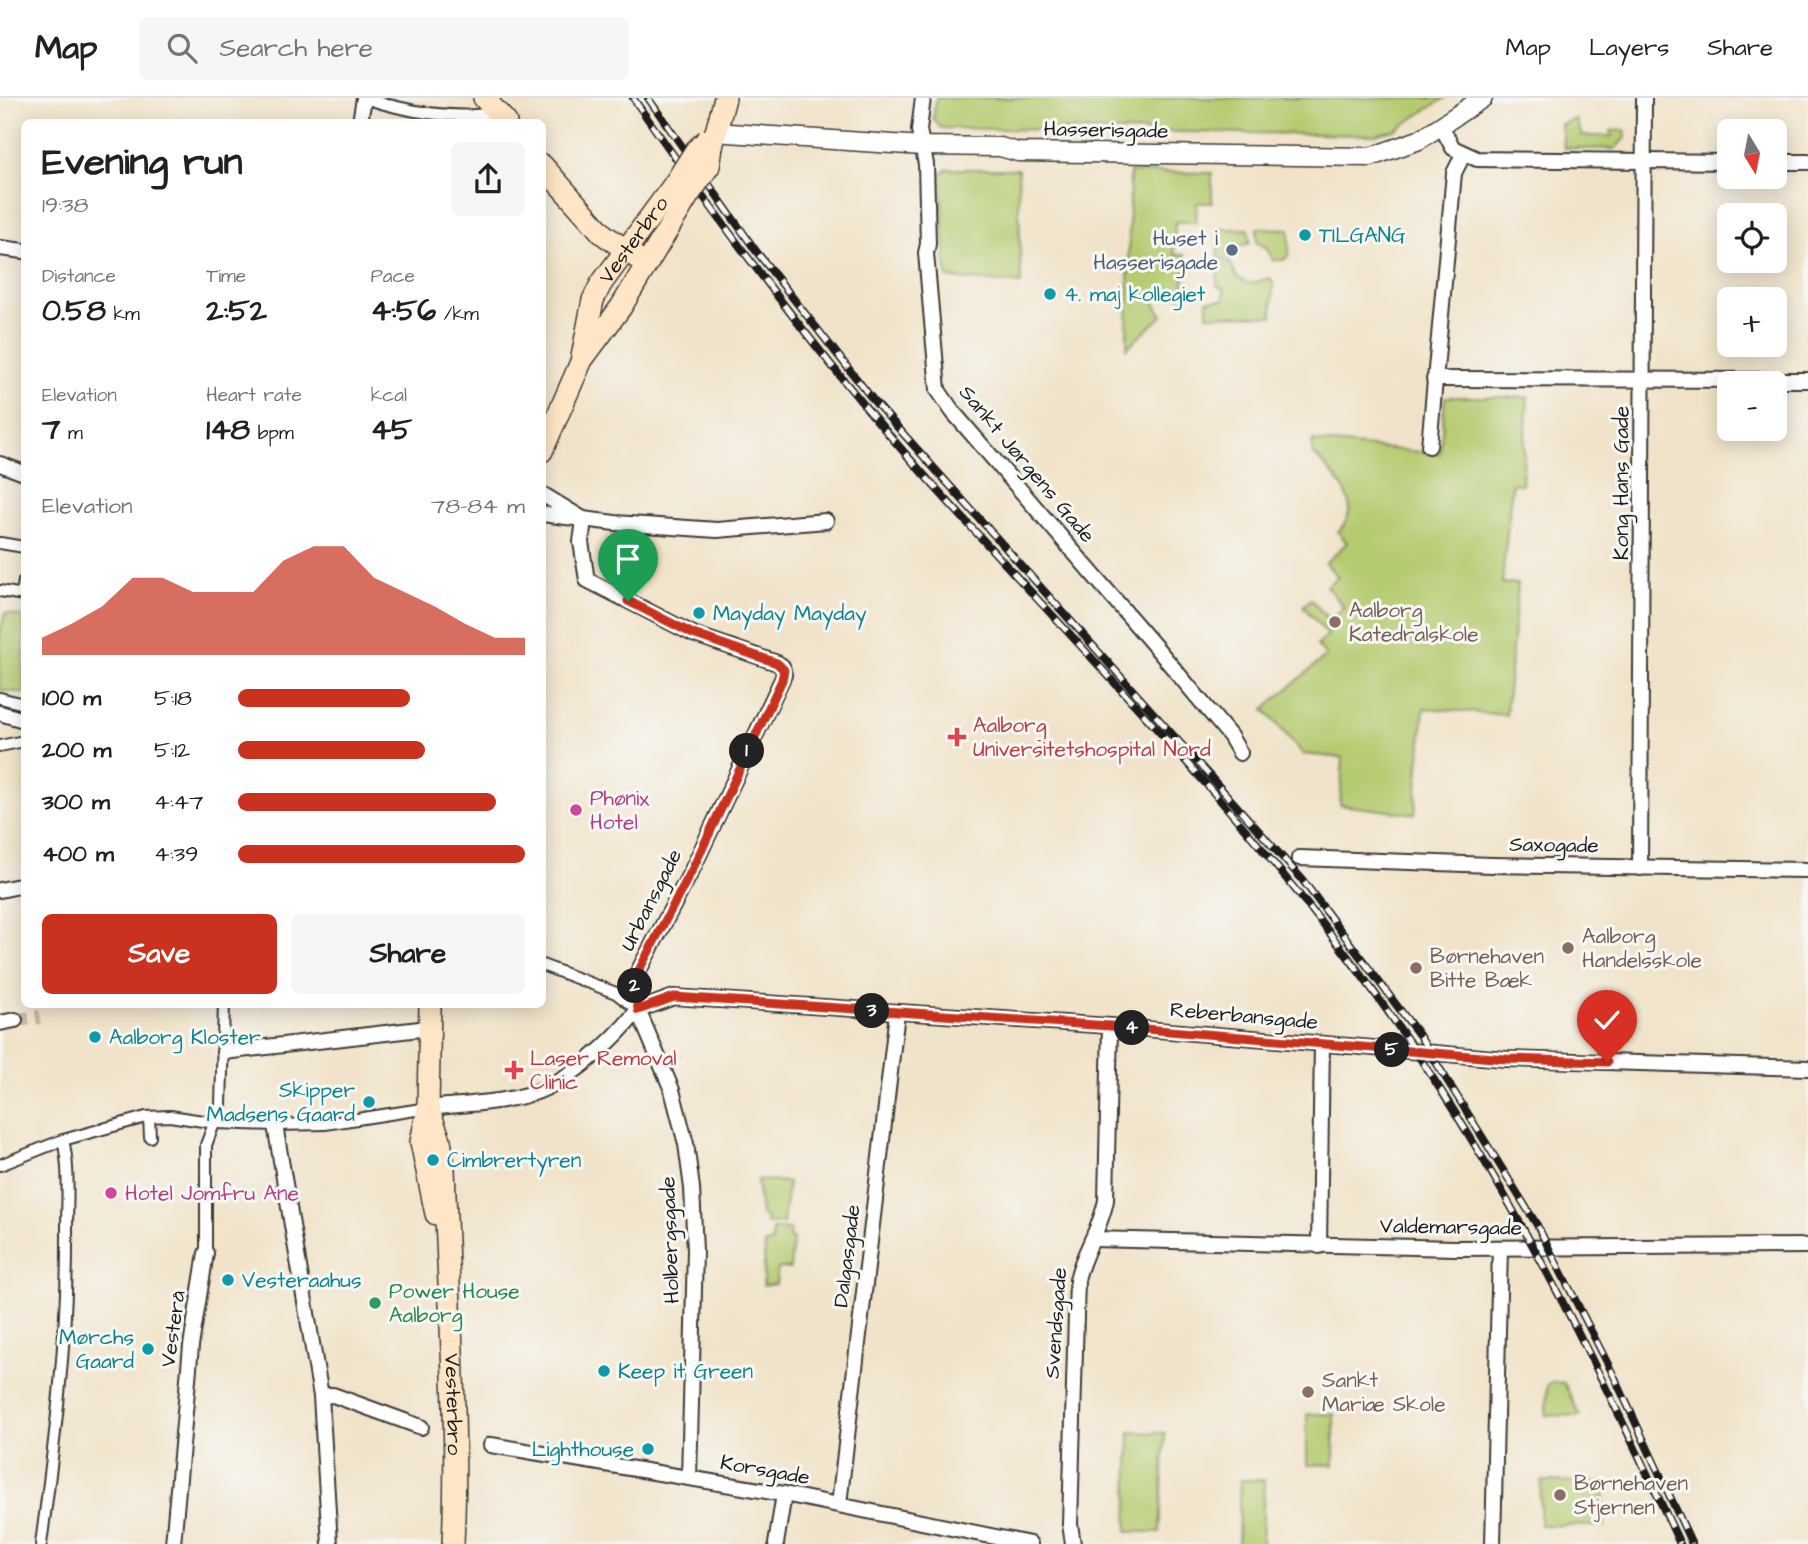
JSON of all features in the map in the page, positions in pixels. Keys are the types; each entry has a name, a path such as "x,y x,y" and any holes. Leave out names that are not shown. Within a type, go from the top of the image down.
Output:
{"main road":[{"name":"Vesterbro","path":"581,362 593,300 625,252 682,190 709,166 711,140 725,98"},
{"path":"546,170 603,234 625,252 645,263"},
{"name":"Vesterbro","path":"546,442 581,362 621,307 682,190"},
{"name":"Vesterbro","path":"430,1008 428,1108 440,1140 443,1167 455,1430 453,1544"}],"street":[{"path":"360,119 364,98 389,106 477,117 496,111"},
{"name":"Sankt Jørgens Gade","path":"923,98 919,130 923,146 929,244 926,253 938,390 953,412 1230,736 1240,753"},
{"name":"Hasserisgade","path":"711,140 1000,147 1018,152 1370,156 1403,148 1483,98"},
{"name":"Kong Hans Gade","path":"1640,868 1643,98"},
{"path":"1441,126 1453,148 1463,155 1501,160 1717,162"},
{"path":"1429,446 1454,173 1463,155"},
{"path":"1787,162 1808,162"},
{"path":"0,248 21,251"},
{"path":"1434,379 1808,380"},
{"path":"0,464 21,472"},
{"path":"546,496 584,520"},
{"path":"546,515 717,530 827,521"},
{"name":"Urbansgade","path":"584,520 581,542 587,580 693,634 777,663 784,670 782,680 692,870 638,972 635,981 638,1010"},
{"path":"0,543 21,546"},
{"path":"0,591 21,595"},
{"path":"0,698 21,703"},
{"path":"0,713 21,719"},
{"path":"0,746 21,742"},
{"name":"Saxogade","path":"1299,858 1808,870"},
{"path":"0,890 21,886"},
{"path":"0,1165 63,1140 149,1117 170,1116 216,1123 325,1124 525,1094 546,1088 605,1049 638,1010 616,993 546,967"},
{"name":"Reberbansgade","path":"638,1010 674,997 1110,1026 1506,1059 1808,1068"},
{"name":"Vesterå","path":"173,1544 189,1358 206,1253 206,1145 221,1105 224,1008"},
{"name":"Holbergsgade","path":"638,1010 672,1090 686,1144 692,1188 695,1251 689,1478"},
{"name":"Dalgasgade","path":"839,1504 897,1013"},
{"path":"0,1023 15,1020"},
{"name":"Svendsgade","path":"1073,1544 1071,1476 1077,1280 1081,1259 1102,1220 1106,1200 1110,1026"},
{"path":"224,1052 428,1028"},
{"path":"1319,1246 1322,1044"},
{"path":"149,1117 150,1137"},
{"path":"275,1125 321,1396 330,1544"},
{"path":"41,1544 63,1349 68,1239 67,1158 63,1140"},
{"name":"Valdemarsgade","path":"1093,1239 1319,1246 1808,1247"},
{"path":"1493,1544 1500,1248"},
{"path":"321,1396 333,1395 421,1427"},
{"name":"Korsgade","path":"491,1446 784,1494 1030,1544"},
{"path":"776,1544 784,1494"}],"green space":[{"path":"936,98 1445,98 1395,130 1374,135 941,128 933,119"},
{"path":"1576,119 1582,136 1612,136 1611,131 1625,130 1626,137 1615,149 1564,148 1561,124"},
{"path":"947,169 1018,169 1021,284 947,278 940,175"},
{"path":"1130,172 1212,173 1212,203 1197,203 1196,222 1175,222 1174,254 1185,255 1184,296 1151,295 1162,316 1127,348"},
{"path":"1257,228 1289,229 1289,255 1284,260 1273,260 1266,247 1257,243"},
{"path":"1218,229 1248,229 1250,243 1238,247 1231,258 1218,259"},
{"path":"1218,262 1230,262 1237,277 1249,284 1270,278 1273,283 1272,316 1207,315 1207,300 1224,300 1224,289 1217,286"},
{"path":"1445,397 1528,397 1522,484 1512,484 1502,583 1518,584 1506,715 1424,708 1415,814 1340,805 1343,758 1303,754 1264,709 1326,656 1317,645 1328,635 1303,606 1311,599 1329,620 1344,607 1326,586 1338,577 1325,563 1347,543 1338,532 1350,510 1348,499 1344,489 1312,452 1313,441 1440,454"},
{"path":"5,613 21,616 21,693 0,690 0,634"},
{"path":"757,1180 788,1182 783,1223 766,1224 766,1218 761,1215"},
{"path":"790,1229 789,1238 793,1239 790,1269 778,1268 776,1284 763,1286 765,1244 772,1243 773,1230"},
{"path":"1553,1382 1564,1383 1580,1416 1546,1415 1547,1386"},
{"path":"1307,1414 1334,1414 1334,1465 1307,1465"},
{"path":"1130,1432 1165,1433 1160,1532 1127,1532"},
{"path":"1240,1480 1264,1480 1262,1544 1238,1544"},
{"name":"Børnehaven Stjernen","path":"1541,1481 1603,1482 1605,1526 1540,1525"}],"tunnel":[{"path":"15,1020 40,1017"}],"railway":[{"path":"633,98 810,339 925,476 1142,712 1248,832 1348,957 1398,1026 1489,1168 1530,1241 1607,1390 1680,1544"},
{"path":"648,98 756,251 874,401 1301,878 1419,1035 1537,1225 1615,1378 1692,1544"}],"place":[{"name":"TILGANG","path":"1305,235"},
{"name":"Huset i Hasserisgade","path":"1232,250"},
{"name":"4. maj kollegiet","path":"1050,294"},
{"name":"Mayday Mayday","path":"699,613"},
{"name":"Aalborg Katedralskole","path":"1335,622"},
{"name":"Aalborg Universitetshospital Nord","path":"957,737"},
{"name":"Phønix Hotel","path":"576,810"},
{"name":"Aalborg Handelsskole","path":"1568,948"},
{"name":"Børnehaven Bitte Bæk","path":"1416,968"},
{"name":"Aalborg Kloster","path":"95,1037"},
{"name":"Laser Removal Clinic","path":"514,1070"},
{"name":"Skipper Madsens Gaard","path":"369,1102"},
{"name":"Cimbrertyren","path":"433,1160"},
{"name":"Hotel Jomfru Ane","path":"111,1193"},
{"name":"Vesteraahus","path":"228,1280"},
{"name":"Power House Aalborg","path":"375,1303"},
{"name":"Mørchs Gaard","path":"148,1349"},
{"name":"Keep it Green","path":"604,1371"},
{"name":"Sankt Mariæ Skole","path":"1308,1392"},
{"name":"Lighthouse","path":"648,1449"},
{"name":"Børnehaven Stjernen","path":"1560,1495"}],"route":[{"path":"628,601 693,634 777,663 784,670 782,680 692,870 638,972 635,981 638,1010 674,997 1110,1026 1506,1059 1607,1062"}]}
